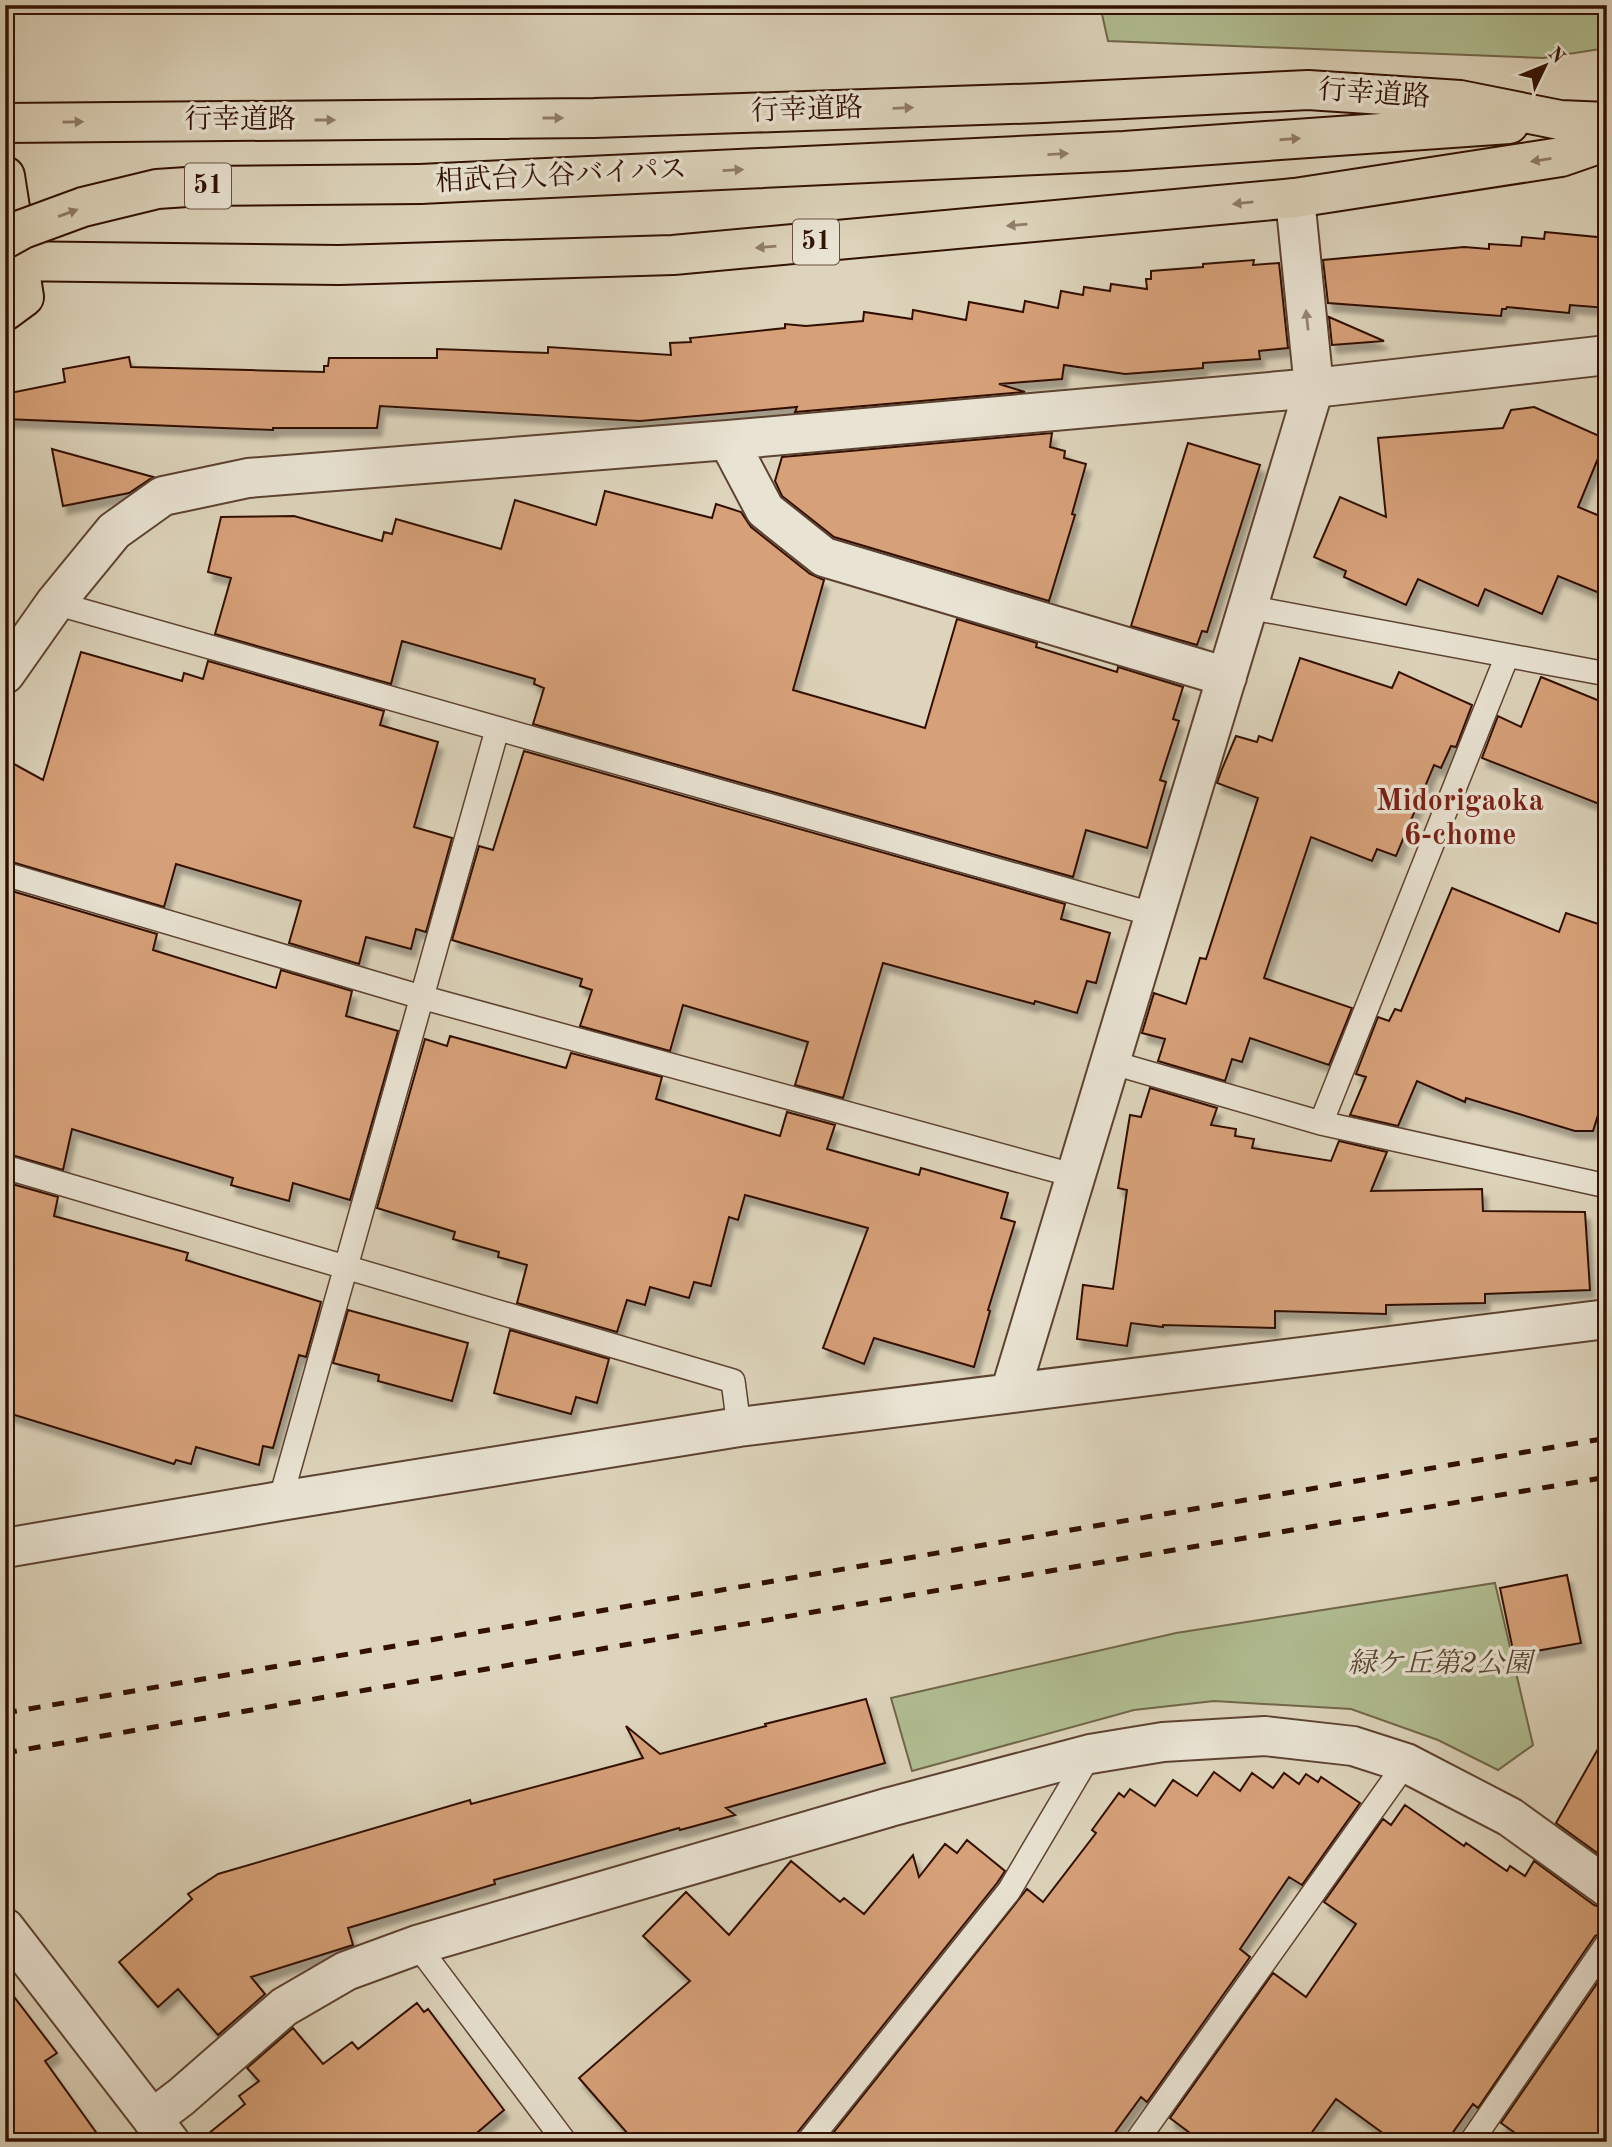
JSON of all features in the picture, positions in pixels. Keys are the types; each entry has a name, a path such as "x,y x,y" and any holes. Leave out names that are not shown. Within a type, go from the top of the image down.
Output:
{"main road":[{"name":"行幸道路","path":"5,123 594,118 1030,104 1308,90 1460,100 1560,120 1607,122"},
{"name":"相武台入谷バイパス","path":"9,254 23,229 83,207 157,189 202,186 420,184 1125,150 1560,120"},
{"name":"51","path":"9,254 339,265 673,255 1295,198 1561,157 1607,141"},
{"path":"5,176 9,254 24,297 5,311"}],"street":[{"path":"1010,1393 1314,388 1295,198"},
{"path":"5,674 55,603 114,531 163,496 248,478 728,440 1314,388 1607,355"},
{"path":"728,440 765,510 824,557 1227,677"},
{"path":"5,1548 739,1427 1607,1319"},
{"path":"5,1928 161,2130 181,2096 284,2007 346,1971 417,1945 890,1807 1090,1754 1163,1742 1265,1736 1353,1746 1406,1763 1510,1817 1607,1887"}],"lane":[{"path":"55,603 1155,915"},
{"path":"1248,607 1607,674"},
{"path":"1321,1123 1507,656"},
{"path":"280,1501 497,730"},
{"path":"5,874 421,998 1076,1176"},
{"path":"1110,1062 1321,1123 1607,1186"},
{"path":"5,1167 733,1381 739,1427"},
{"path":"808,2142 1009,1891 1090,1754"},
{"path":"1136,2142 1406,1763"},
{"path":"1471,2142 1607,1944"},
{"path":"417,1945 565,2142"}],"green space":[{"path":"1100,5 1607,5 1607,48 1543,58 1108,41"},
{"name":"緑ケ丘第2公園","path":"1495,1583 1533,1745 1498,1770 1438,1740 1351,1709 1214,1701 1134,1710 912,1771 891,1698 1176,1633"}],"building":[{"path":"1545,232 1607,238 1607,308 1570,305 1569,313 1507,307 1502,309 1501,316 1328,303 1323,260 1464,247 1489,249 1489,244 1521,246 1522,237 1544,239"},
{"path":"1254,260 1253,265 1279,263 1288,348 1259,351 1260,359 1203,363 1203,368 1125,374 1064,365 1062,379 999,384 1025,392 795,412 797,407 640,421 380,406 377,428 273,430 5,419 5,394 65,382 63,369 129,357 131,367 324,372 329,358 437,358 437,349 548,353 548,347 671,355 670,343 691,342 690,338 785,328 785,324 806,326 863,321 864,312 912,319 913,310 966,320 969,302 1023,312 1025,301 1058,308 1061,291 1083,295 1084,287 1110,291 1111,284 1147,289 1146,279 1151,279 1151,271"},
{"path":"1329,317 1384,341 1332,345"},
{"path":"1534,407 1606,439 1578,507 1607,519 1607,596 1558,576 1542,614 1485,589 1478,606 1418,579 1406,605 1344,577 1346,571 1314,557 1340,497 1386,517 1378,438 1503,428 1511,410"},
{"path":"1052,433 1050,447 1065,451 1064,458 1086,464 1072,514 1075,515 1049,601 834,537 782,496 775,481 782,457"},
{"path":"1188,443 1260,465 1207,632 1202,631 1197,645 1131,626"},
{"path":"52,449 153,477 129,493 63,506"},
{"path":"605,491 712,518 716,504 741,512 751,527 810,574 824,580 793,690 925,728 957,619 1037,643 1036,647 1117,672 1118,667 1183,687 1173,719 1179,721 1160,780 1166,782 1147,848 1086,830 1073,877 533,724 544,688 534,684 535,679 402,641 391,684 215,634 231,578 208,572 221,517 294,516 382,541 384,532 392,534 396,519 501,549 515,500 596,525"},
{"path":"81,652 182,681 184,673 203,679 208,661 384,711 380,725 438,742 414,827 452,838 426,932 416,929 411,949 366,937 359,964 289,943 301,901 176,864 164,907 5,860 5,759 43,780"},
{"path":"1300,658 1392,688 1399,672 1472,705 1456,747 1451,746 1441,768 1434,765 1396,856 1377,849 1372,861 1311,837 1264,978 1352,1008 1329,1065 1250,1038 1242,1062 1232,1059 1225,1081 1158,1061 1165,1039 1142,1033 1154,993 1186,1004 1200,958 1206,959 1258,798 1217,783 1236,736 1257,742 1259,736 1272,741"},
{"path":"1541,677 1607,704 1607,807 1482,758 1498,716 1521,727"},
{"path":"524,751 1065,904 1061,919 1110,933 1096,983 1087,981 1077,1013 883,963 843,1098 795,1085 808,1042 683,1005 670,1051 580,1026 592,990 580,986 582,979 452,940 479,846 493,850"},
{"path":"1452,888 1559,932 1566,913 1607,927 1607,1086 1593,1131 1575,1131 1466,1098 1465,1102 1417,1081 1398,1126 1350,1115 1366,1077 1356,1074 1378,1017 1389,1021 1395,1009 1401,1011"},
{"path":"5,889 157,934 153,950 276,988 281,970 352,991 346,1016 398,1031 350,1200 293,1183 289,1201 231,1185 233,1178 72,1129 63,1170 5,1153"},
{"path":"450,1036 566,1068 571,1053 662,1077 656,1099 780,1136 787,1112 835,1125 827,1149 919,1175 921,1168 1008,1193 1001,1218 1015,1222 974,1367 874,1338 864,1364 823,1348 868,1228 745,1195 738,1220 729,1217 711,1286 694,1282 689,1298 650,1287 645,1305 627,1300 617,1332 517,1303 527,1265 498,1257 499,1252 453,1239 455,1232 377,1208 425,1039 447,1046"},
{"path":"1150,1088 1217,1108 1211,1125 1236,1129 1235,1136 1254,1139 1252,1148 1331,1161 1339,1141 1387,1152 1371,1191 1482,1189 1483,1211 1585,1212 1590,1290 1485,1294 1485,1303 1386,1305 1386,1314 1275,1311 1275,1328 1163,1327 1131,1323 1127,1346 1077,1339 1083,1285 1113,1289 1127,1190 1118,1188 1130,1115 1141,1117"},
{"path":"5,1182 58,1197 54,1216 188,1253 186,1260 321,1302 306,1357 299,1355 273,1448 263,1446 259,1465 196,1447 191,1464 176,1460 174,1464 5,1412"},
{"path":"348,1310 468,1343 452,1401 378,1381 379,1375 333,1363"},
{"path":"510,1330 609,1359 597,1403 576,1397 571,1414 494,1393"},
{"path":"1567,1575 1581,1643 1514,1655 1500,1588"},
{"path":"866,1699 885,1763 726,1808 735,1815 494,1880 495,1884 348,1928 353,1945 251,1977 265,1994 218,2035 178,1989 158,2007 119,1962 192,1899 188,1894 218,1874 470,1800 471,1804 643,1758 626,1726 660,1754"},
{"path":"1607,1733 1607,1860 1556,1823"},
{"path":"1214,1772 1240,1791 1252,1773 1273,1788 1284,1773 1299,1784 1306,1774 1318,1782 1321,1777 1360,1803 1302,1885 1289,1877 1240,1949 1250,1957 1147,2102 1141,2097 1108,2142 826,2142 1027,1889 1043,1902 1096,1833 1092,1830 1119,1793 1124,1797 1130,1789 1155,1806 1173,1780 1197,1796"},
{"path":"1405,1805 1464,1846 1466,1843 1507,1871 1510,1866 1525,1876 1534,1861 1594,1905 1607,1909 1607,1930 1595,1936 1478,2108 1473,2104 1446,2142 1395,2142 1336,2099 1305,2142 1202,2142 1170,2118 1273,1973 1306,1997 1356,1924 1324,1902 1383,1819 1391,1825"},
{"path":"967,1840 1005,1871 797,2133 794,2142 635,2142 579,2078 690,1981 643,1936 686,1892 729,1935 791,1861 840,1902 844,1898 864,1914 913,1855 919,1877 945,1844 957,1853"},
{"path":"1607,1969 1607,2142 1528,2142 1501,2123"},
{"path":"5,1985 57,2053 45,2061 103,2142 16,2142 5,2127"},
{"path":"417,2003 424,2012 428,2009 504,2110 466,2142 198,2142 245,2104 239,2096 259,2081 247,2068 293,2028 323,2064 352,2042 358,2049"}],"railway":[{"path":"5,1713 1607,1438"},
{"path":"5,1753 1014,1577 1607,1477"}],"district":[{"name":"Midorigaoka 6-chome","path":"1460,819"}]}
